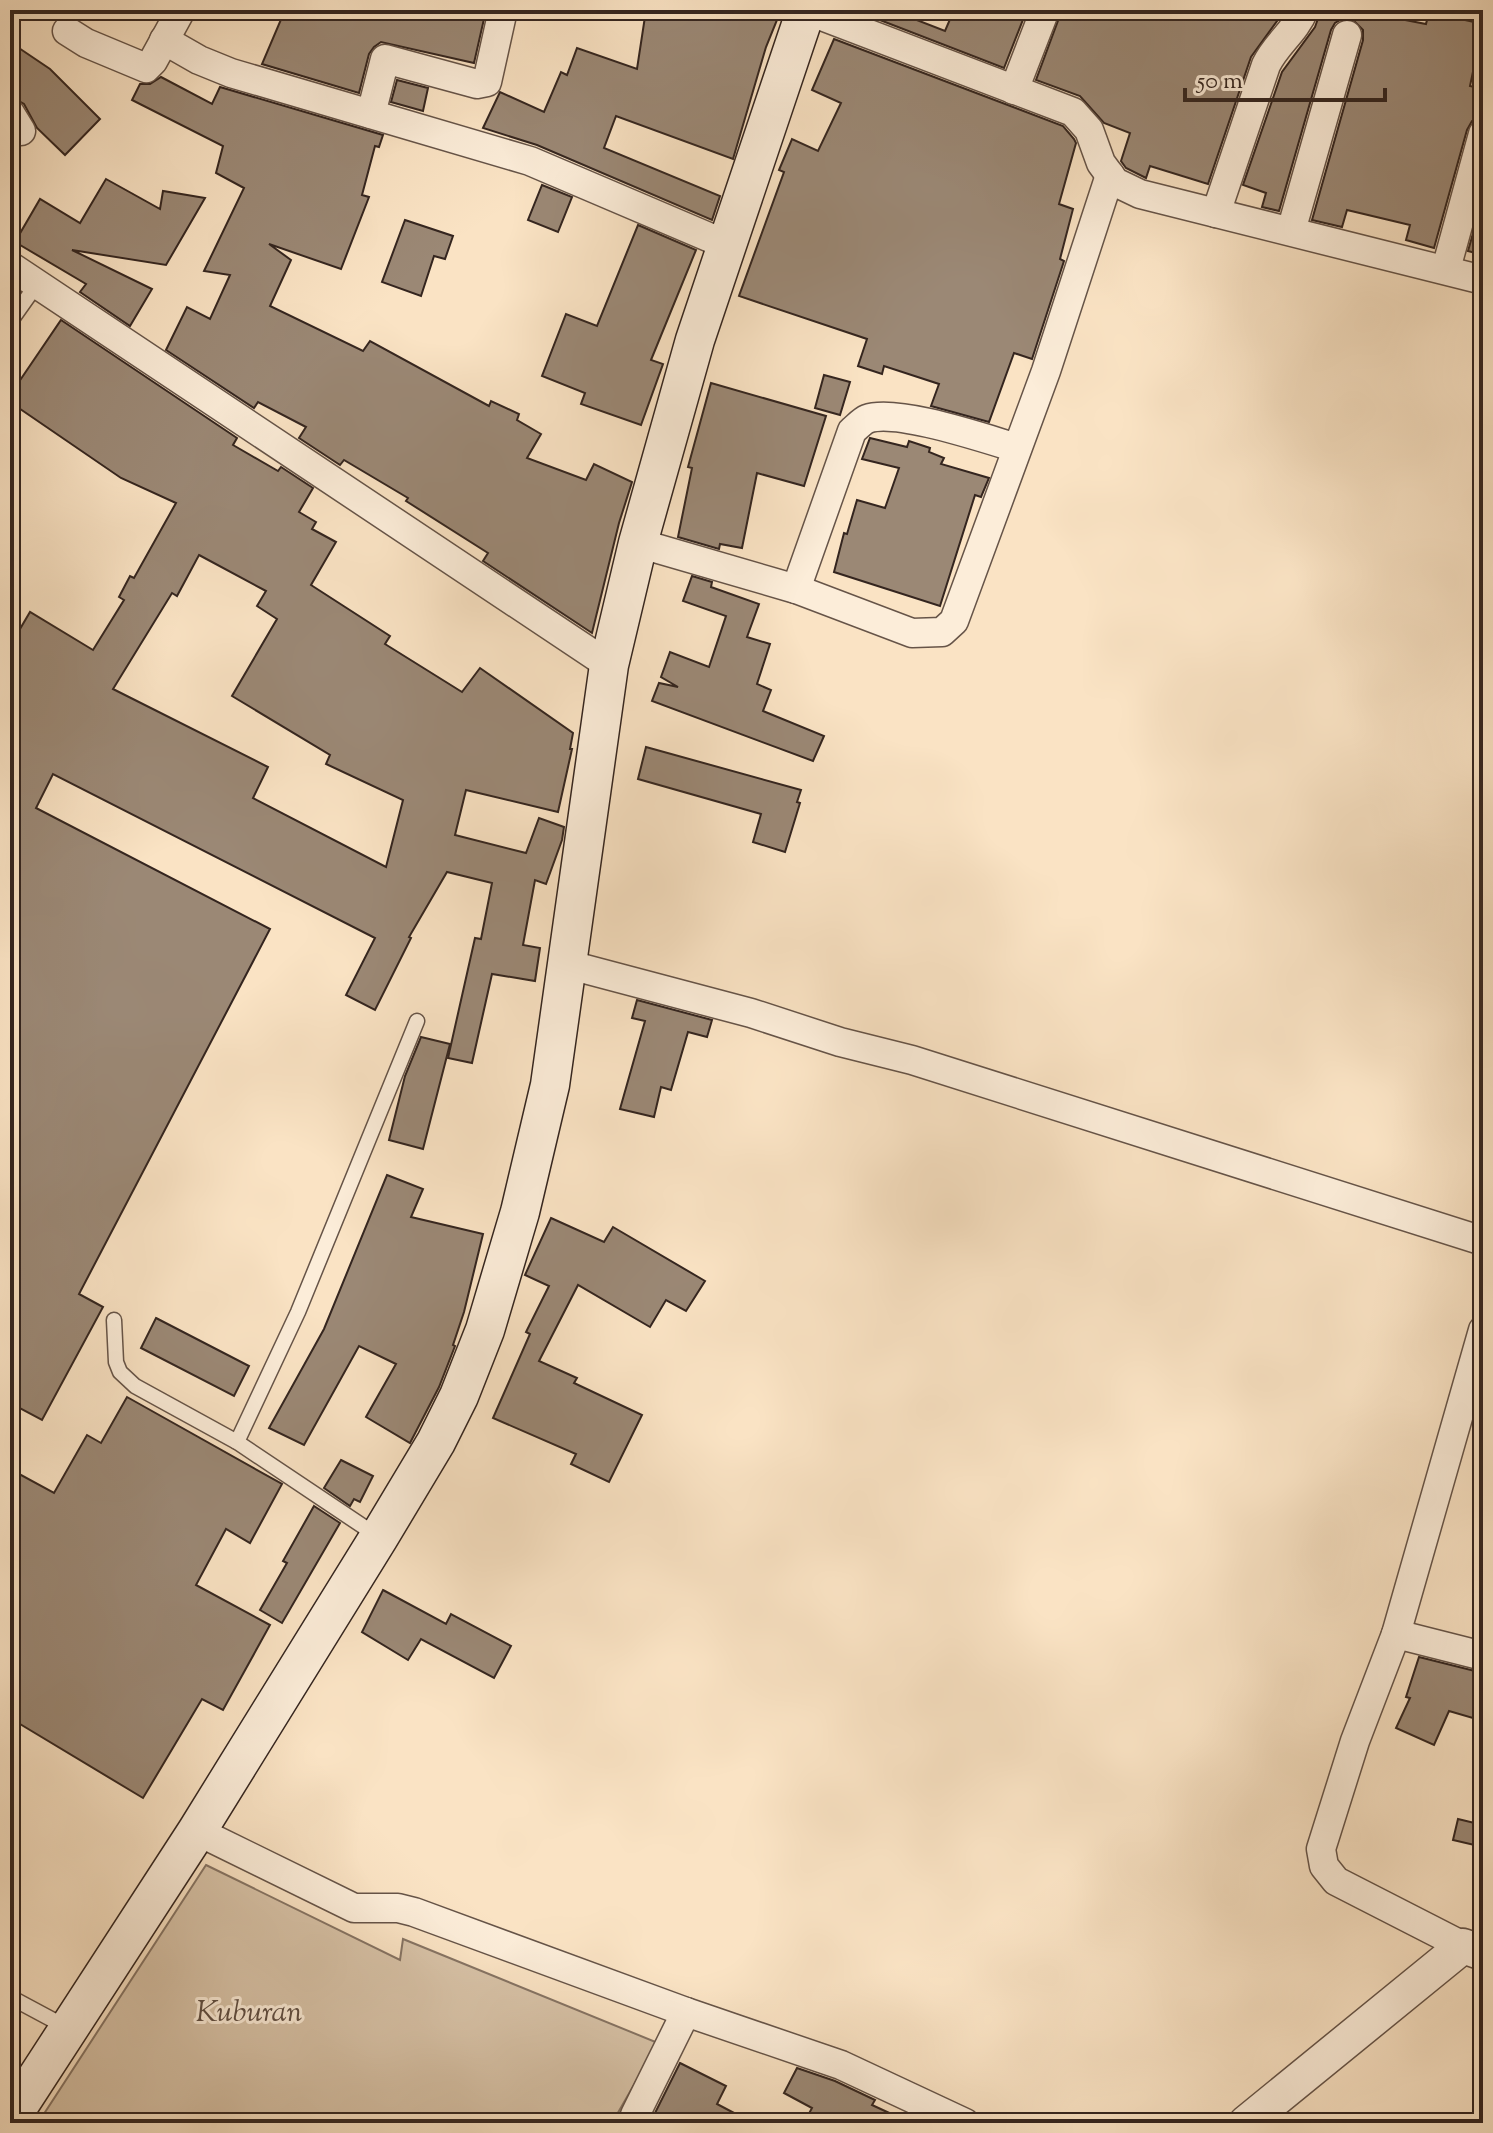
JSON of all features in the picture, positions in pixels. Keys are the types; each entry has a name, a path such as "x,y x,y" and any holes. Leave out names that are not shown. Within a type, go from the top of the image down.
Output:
{"main road":[{"path":"10,2119 197,1831 436,1442 459,1396 489,1319 520,1212 550,1085 609,665 638,543 695,340 806,10"}],"street":[{"path":"67,31 86,43 143,68 153,61 181,10"},
{"path":"371,114 385,59 477,84 487,82 503,10"},
{"path":"806,10 1073,112 1089,130 1101,163 1115,182 1140,194 1483,280"},
{"path":"1014,90 1045,10"},
{"path":"1216,213 1266,65 1273,50 1298,24 1304,10"},
{"path":"1291,231 1347,35"},
{"path":"164,40 199,60 231,73 530,161 727,245"},
{"path":"1446,269 1483,134"},
{"path":"638,543 796,589 912,633 942,632 954,621 1046,371 1110,175"},
{"path":"10,266 609,665"},
{"path":"796,589 852,431 867,419 897,418 954,429 1017,448"},
{"path":"566,964 912,1060 1483,1241"},
{"path":"1246,2123 1473,1949 1336,1881 1324,1866 1321,1849 1355,1741 1396,1634 1477,1376 1483,1330"},
{"path":"1396,1634 1483,1656"},
{"path":"197,1831 354,1908 398,1908 414,1912 841,2065 965,2123"},
{"path":"635,2115 686,2012"}],"lane":[{"path":"10,322 37,284"},
{"path":"237,1442 298,1312 417,1021"},
{"path":"114,1320 116,1362 120,1372 135,1386 237,1442 379,1537"},
{"path":"10,1997 69,2029"}],"green space":[{"name":"Kuburan","path":"206,1865 400,1960 403,1939 658,2043 615,2118 619,2123 38,2123"}],"building":[{"path":"285,10 486,10 474,63 381,42 369,54 359,93 262,64"},
{"path":"646,10 781,10 766,47 733,159 616,116 604,148 720,196 712,220 537,145 483,128 500,92 544,112 561,72 567,75 577,48 637,69"},
{"path":"854,10 891,10 945,31 954,10 1007,10 1024,17 1004,68"},
{"path":"1062,10 1285,10 1251,57 1208,184 1150,166 1146,178 1126,168 1121,161 1130,133 1104,123 1080,96 1036,80"},
{"path":"1321,10 1369,10 1369,13 1426,24 1429,12 1483,24 1470,86 1483,89 1483,117 1472,121 1467,130 1434,248 1406,240 1410,225 1347,210 1342,227 1312,220 1363,40 1363,30 1352,19 1342,19 1331,30 1279,211 1262,207 1266,193 1243,185 1282,72 1315,27"},
{"path":"834,39 1063,126 1076,143 1059,204 1073,209 1060,259 1064,261 1032,359 1014,353 989,422 931,406 939,384 884,366 882,374 858,366 867,339 739,296 784,172 779,170 792,139 818,151 841,103 812,90"},
{"path":"10,42 50,69 100,119 65,155 37,128 24,104 10,96"},
{"path":"161,77 212,104 220,87 383,135 379,147 375,146 362,195 369,197 341,269 269,244 291,260 270,306 363,351 370,341 489,406 491,401 519,414 517,420 541,434 527,458 586,480 594,464 632,482 592,633 483,561 488,553 406,501 408,498 344,460 340,465 299,438 306,427 258,402 254,408 166,350 187,307 210,319 230,275 204,271 244,188 216,173 223,146 132,100 140,84 150,84"},
{"path":"397,80 428,88 423,111 391,102"},
{"path":"106,179 160,209 163,191 205,198 166,265 72,250 152,289 130,326 80,292 86,284 15,242 40,199 80,223"},
{"path":"542,185 572,197 558,232 528,220"},
{"path":"1483,198 1483,255 1468,251"},
{"path":"405,220 453,236 445,259 434,256 421,296 382,282"},
{"path":"638,225 696,250 651,360 663,364 641,425 581,404 585,393 542,376 566,314 597,326"},
{"path":"61,320 237,438 233,445 278,471 281,467 313,488 299,512 316,522 312,529 336,542 311,585 390,636 385,644 462,692 480,668 573,733 558,812 466,790 455,835 526,853 539,818 564,827 546,884 535,880 523,945 540,948 535,981 492,974 472,1063 448,1058 475,938 481,939 492,883 447,872 409,937 375,1010 346,995 375,938 53,774 36,808 270,929 79,1294 103,1307 42,1420 10,1403 10,646 30,612 93,650 124,600 119,597 130,576 134,578 176,503 121,478 10,402 10,395","holes":["199,555 266,591 257,606 277,619 232,696 330,755 326,764 403,800 386,867 253,798 268,767 113,689 172,593 177,596"]},
{"path":"824,375 850,382 840,415 815,408"},
{"path":"711,383 826,416 804,486 757,473 742,548 720,544 719,549 678,537 692,468 688,467"},
{"path":"870,438 907,447 909,441 930,448 929,452 944,458 941,464 989,478 981,497 975,495 940,606 834,572 857,500 885,508 899,468 862,459"},
{"path":"692,576 712,582 711,587 759,604 747,637 770,644 757,684 771,690 763,711 824,736 813,761 652,701 659,683 678,687 661,677 670,652 709,667 726,616 683,601"},
{"path":"646,747 801,790 785,852 753,842 761,814 638,779"},
{"path":"637,1000 712,1020 707,1037 688,1032 671,1090 661,1087 654,1117 620,1109 645,1021 632,1018"},
{"path":"421,1037 450,1044 423,1149 389,1140 405,1076"},
{"path":"387,1175 423,1189 411,1217 483,1234 455,1346 439,1387 410,1443 366,1417 396,1364 359,1346 304,1445 269,1428 324,1329"},
{"path":"551,1218 604,1242 613,1227 705,1281 686,1311 666,1300 650,1327 578,1285 539,1361 577,1378 574,1383 642,1415 609,1482 571,1464 576,1454 493,1418 530,1334 526,1332 549,1286 525,1275"},
{"path":"156,1318 249,1366 234,1396 141,1348"},
{"path":"127,1397 282,1484 250,1543 226,1529 196,1585 270,1625 223,1710 202,1699 143,1798 10,1718 10,1469 54,1493 87,1435 101,1443"},
{"path":"341,1460 373,1476 360,1502 354,1499 350,1506 324,1488"},
{"path":"314,1506 340,1523 282,1623 260,1610"},
{"path":"383,1590 446,1624 451,1614 511,1646 494,1678 421,1639 408,1660 362,1632"},
{"path":"1419,1657 1483,1673 1483,1721 1449,1711 1434,1745 1396,1728 1410,1698 1406,1697"},
{"path":"1458,1819 1483,1825 1483,1847 1453,1840"},
{"path":"680,2063 726,2086 717,2104 753,2123 660,2123 652,2119"},
{"path":"797,2068 875,2100 872,2105 911,2123 804,2123 812,2108 784,2093"}]}
